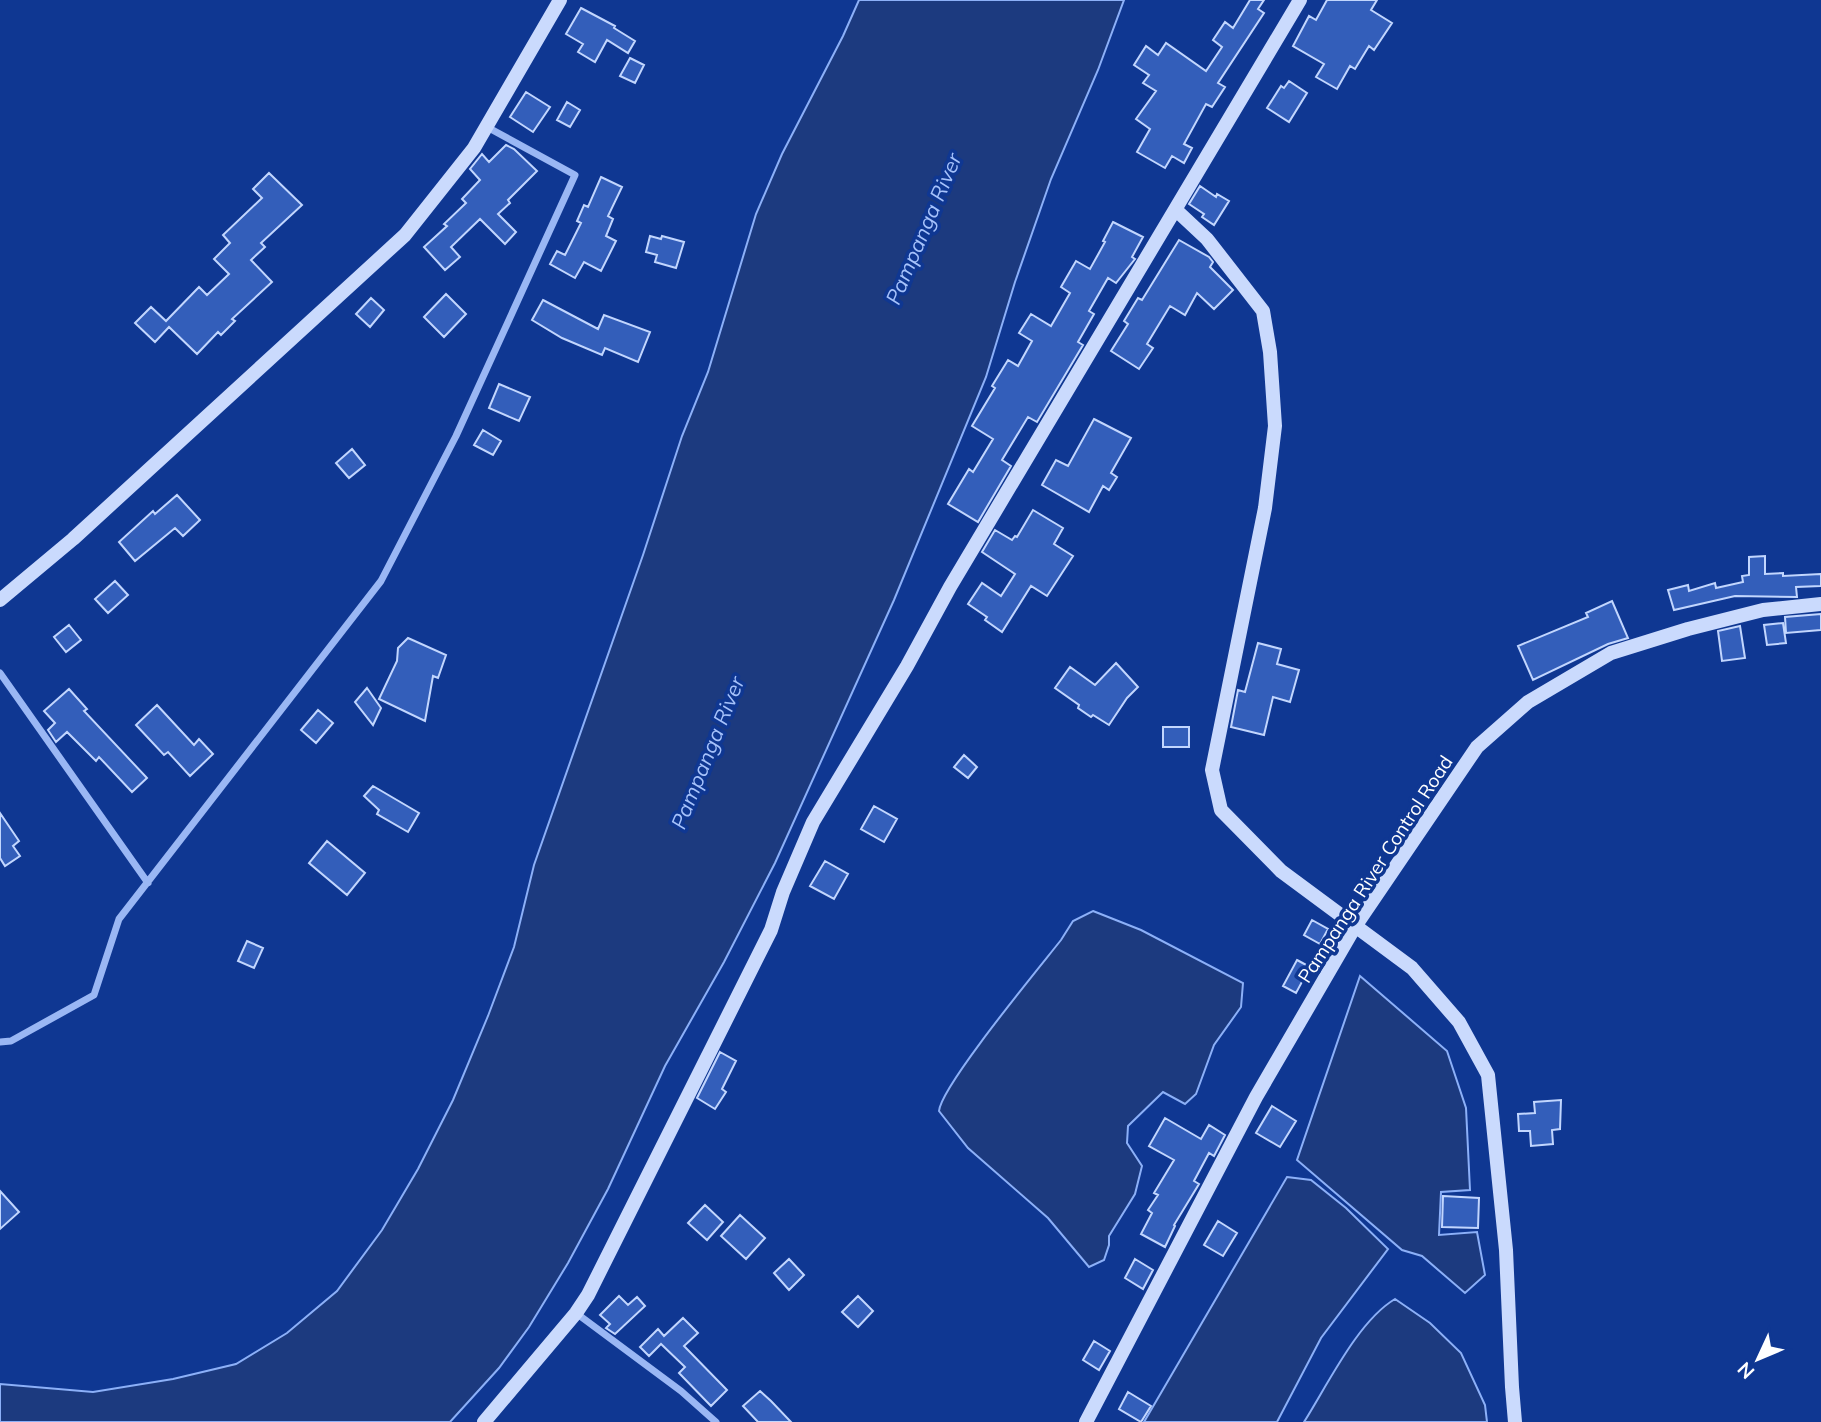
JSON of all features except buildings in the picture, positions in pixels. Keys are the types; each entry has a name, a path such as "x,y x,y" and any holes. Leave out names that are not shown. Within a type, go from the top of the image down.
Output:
{"street":[{"path":"0,600 73,538 405,235 474,148 560,0"},
{"path":"484,1422 576,1313 588,1295 771,930 783,892 813,821 1300,0"},
{"path":"0,1042 11,1041 94,995 119,919 381,582 456,436 575,175 487,127"},
{"path":"1176,210 1207,239 1263,311 1270,352 1275,426 1265,508 1212,769 1222,810 1281,871 1412,968 1459,1022 1488,1075 1506,1250 1515,1422"},
{"name":"Pampanga River Control Road","path":"1086,1422 1256,1097 1356,925 1477,747 1528,702 1611,653 1688,629 1763,610 1821,604"},
{"path":"0,673 148,883"},
{"path":"576,1313 681,1391 716,1422"}],"water":[{"name":"Pampanga River","path":"859,0 1124,0 1098,70 1051,179 986,377 894,600 775,863 724,962 665,1066 608,1189 568,1263 529,1327 499,1368 450,1422 0,1422 0,1384 93,1392 173,1379 236,1364 287,1333 337,1291 382,1230 418,1169 453,1100 488,1016 514,947 534,865 682,436 708,372 756,214 782,154"},
{"path":"1093,911 1141,930 1243,983 1241,1007 1214,1045 1196,1094 1185,1104 1163,1092 1128,1126 1127,1143 1142,1166 1135,1194 1109,1236 1104,1260 1089,1267 1048,1218 968,1148 939,1111 944,1098 973,1053 1073,921"},
{"path":"1360,976 1447,1051 1466,1108 1470,1190 1441,1192 1439,1235 1477,1232 1485,1275 1465,1293 1422,1256 1402,1250 1297,1160"},
{"path":"1287,1177 1311,1180 1346,1208 1388,1249 1321,1338 1277,1422 1144,1422"},
{"path":"1395,1299 1430,1323 1461,1353 1485,1405 1487,1422 1304,1422 1356,1338 1381,1309"}]}
